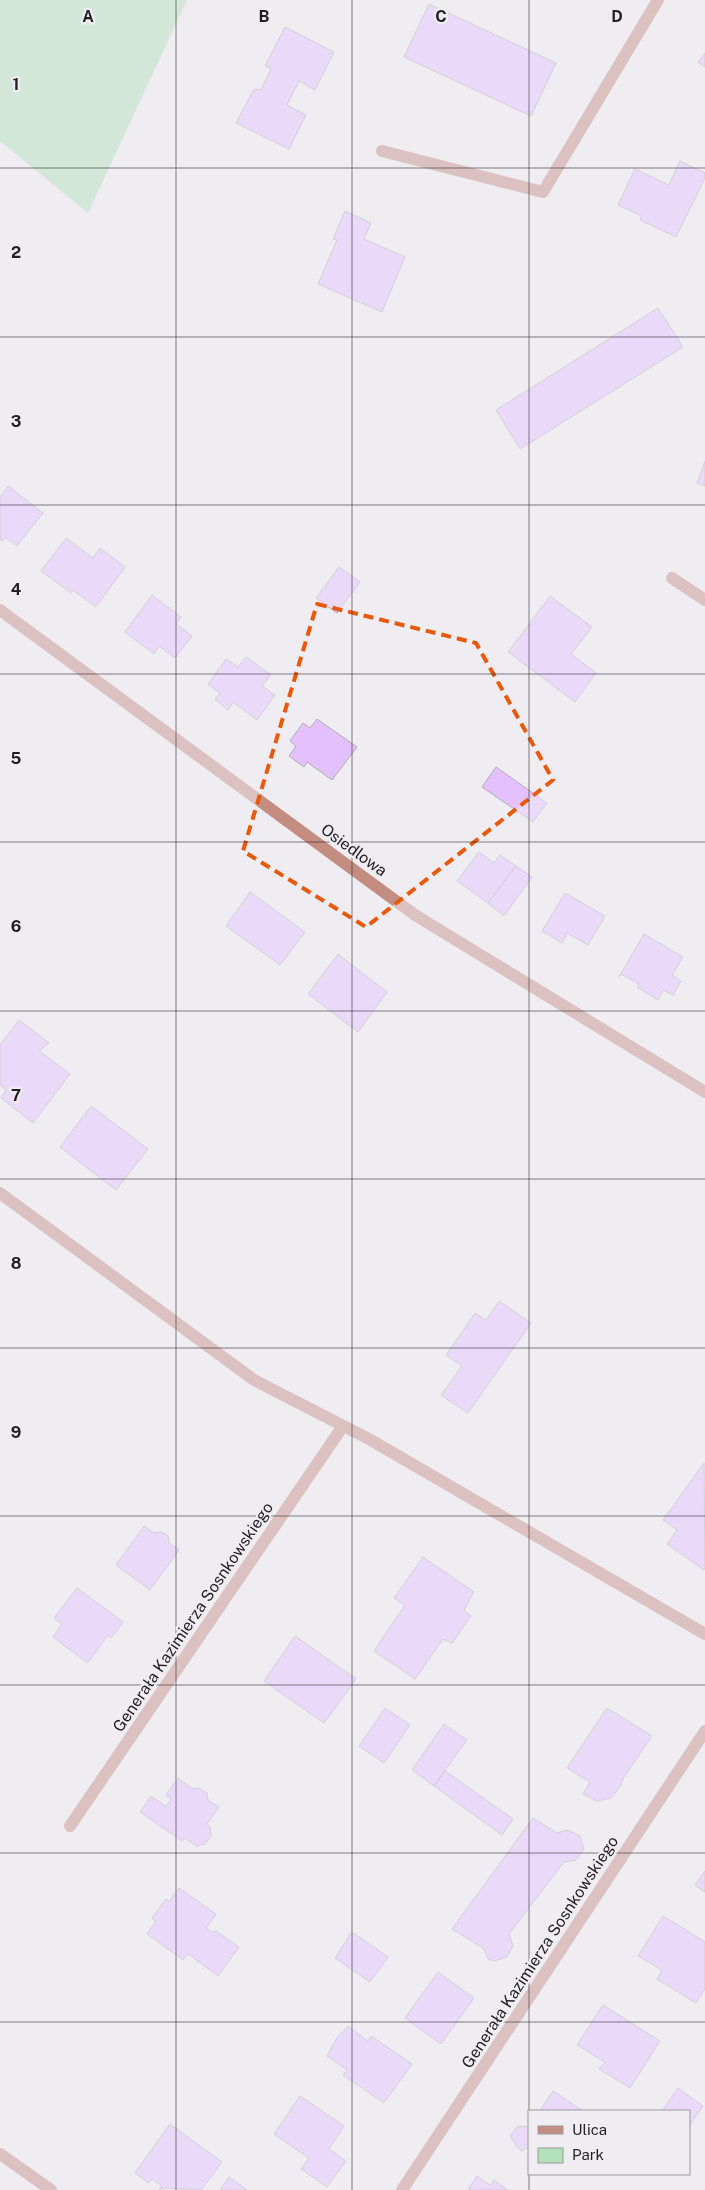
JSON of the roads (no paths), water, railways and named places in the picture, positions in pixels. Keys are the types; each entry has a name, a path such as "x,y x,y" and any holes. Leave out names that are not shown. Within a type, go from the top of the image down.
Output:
{"street":[{"path":"382,151 543,192 658,0"},
{"path":"672,578 705,600"},
{"name":"Osiedlowa","path":"0,610 415,915 705,1092"},
{"path":"0,1193 254,1380 343,1426 705,1634"},
{"name":"Generała Kazimierza Sosnkowskiego","path":"70,1826 343,1426"},
{"name":"Generała Kazimierza Sosnkowskiego","path":"402,2190 705,1731"},
{"path":"0,2154 51,2190"}]}
